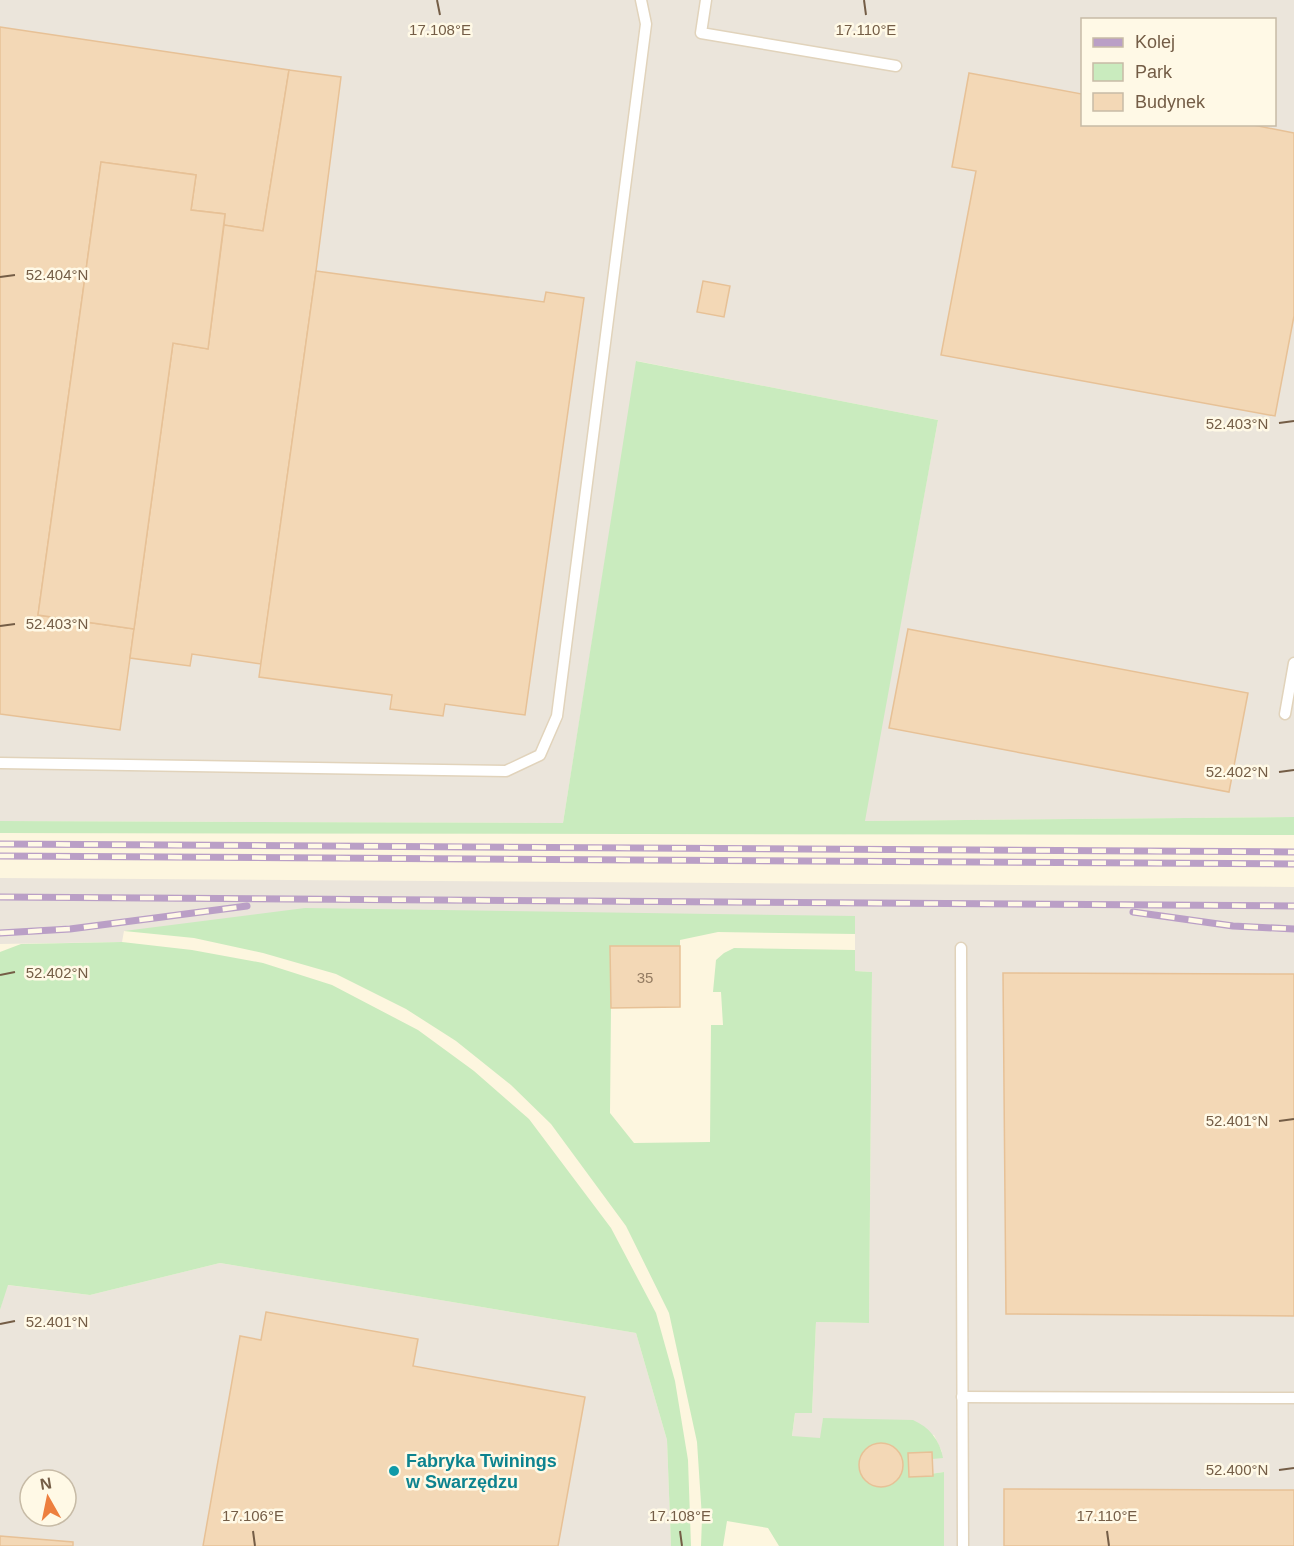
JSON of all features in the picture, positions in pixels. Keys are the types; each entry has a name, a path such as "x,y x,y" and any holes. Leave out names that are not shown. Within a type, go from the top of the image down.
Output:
{"lane":[{"path":"0,763 506,771 540,755 557,716 646,24 641,0"},
{"path":"706,0 701,33 896,66"},
{"path":"1285,714 1294,663"},
{"path":"961,948 963,1546"},
{"path":"962,1397 1294,1398"}],"shaded area":[{"path":"0,0 1294,0 1294,817 864,821 938,420 637,361 563,823 0,821"},
{"path":"0,878 1294,887 1294,1546 944,1546 944,1472 909,1477 908,1453 942,1452 934,1435 823,1419 821,1439 792,1437 795,1413 812,1413 816,1322 869,1323 872,972 855,971 855,916 124,931 122,942 0,944"},
{"path":"220,1263 636,1333 667,1440 671,1546 0,1546 0,1310 7,1285 90,1295"}],"green space":[{"path":"636,361 938,420 865,821 1294,817 1294,835 0,833 0,821 563,823"},
{"path":"305,908 855,916 855,934 718,932 680,940 680,946 610,946 610,1113 634,1143 710,1142 711,1025 723,1025 721,992 713,992 716,960 724,953 734,948 855,950 855,971 872,972 869,1323 816,1322 812,1413 795,1413 792,1436 820,1438 823,1418 913,1420 924,1426 936,1440 943,1458 932,1459 931,1452 908,1453 909,1477 944,1472 944,1546 779,1546 768,1528 727,1521 723,1546 701,1546 702,1518 697,1442 669,1313 626,1226 551,1124 511,1085 456,1041 406,1009 336,974 263,953 194,938 124,931"},
{"path":"122,942 192,950 263,963 332,985 418,1030 474,1071 529,1119 611,1228 656,1313 675,1381 688,1460 691,1546 671,1546 667,1440 636,1333 220,1263 90,1295 8,1285 0,1310 0,952 21,944"}],"building":[{"path":"0,27 289,70 263,231 224,225 225,214 191,210 196,175 101,162 38,615 134,629 120,730 0,714"},
{"path":"289,70 341,77 261,664 192,654 190,666 130,658 173,343 208,349 224,225 263,231"},
{"path":"969,73 1081,94 1081,126 1258,126 1294,133 1294,316 1275,416 941,355 976,171 952,167"},
{"path":"101,162 196,175 191,210 225,214 208,349 173,343 134,629 38,615"},
{"path":"316,271 544,302 546,292 584,298 525,715 445,704 443,716 390,709 392,695 259,677"},
{"path":"703,281 730,286 724,317 697,312"},
{"path":"908,629 1248,693 1229,792 889,728"},
{"path":"610,946 680,946 680,1007 611,1008"},
{"path":"1003,973 1294,974 1294,1316 1006,1314"},
{"name":"Fabryka Twinings w Swarzędzu","path":"266,1312 418,1339 413,1366 585,1397 558,1546 203,1546 240,1336 261,1340"},
{"path":"881,1443 896,1450 903,1465 896,1480 881,1487 866,1480 859,1465 866,1450"},
{"path":"932,1452 933,1476 909,1477 908,1453"},
{"path":"1004,1489 1294,1490 1294,1546 1004,1546"},
{"path":"0,1536 73,1542 73,1546 0,1546"}],"railway":[{"path":"0,844 1294,852"},
{"path":"0,856 1294,864"},
{"path":"0,897 1294,906"},
{"path":"0,933 70,929 247,906"},
{"path":"1133,912 1233,926 1294,929"}],"place":[{"name":"Fabryka Twinings w Swarzędzu","path":"394,1471"}]}
